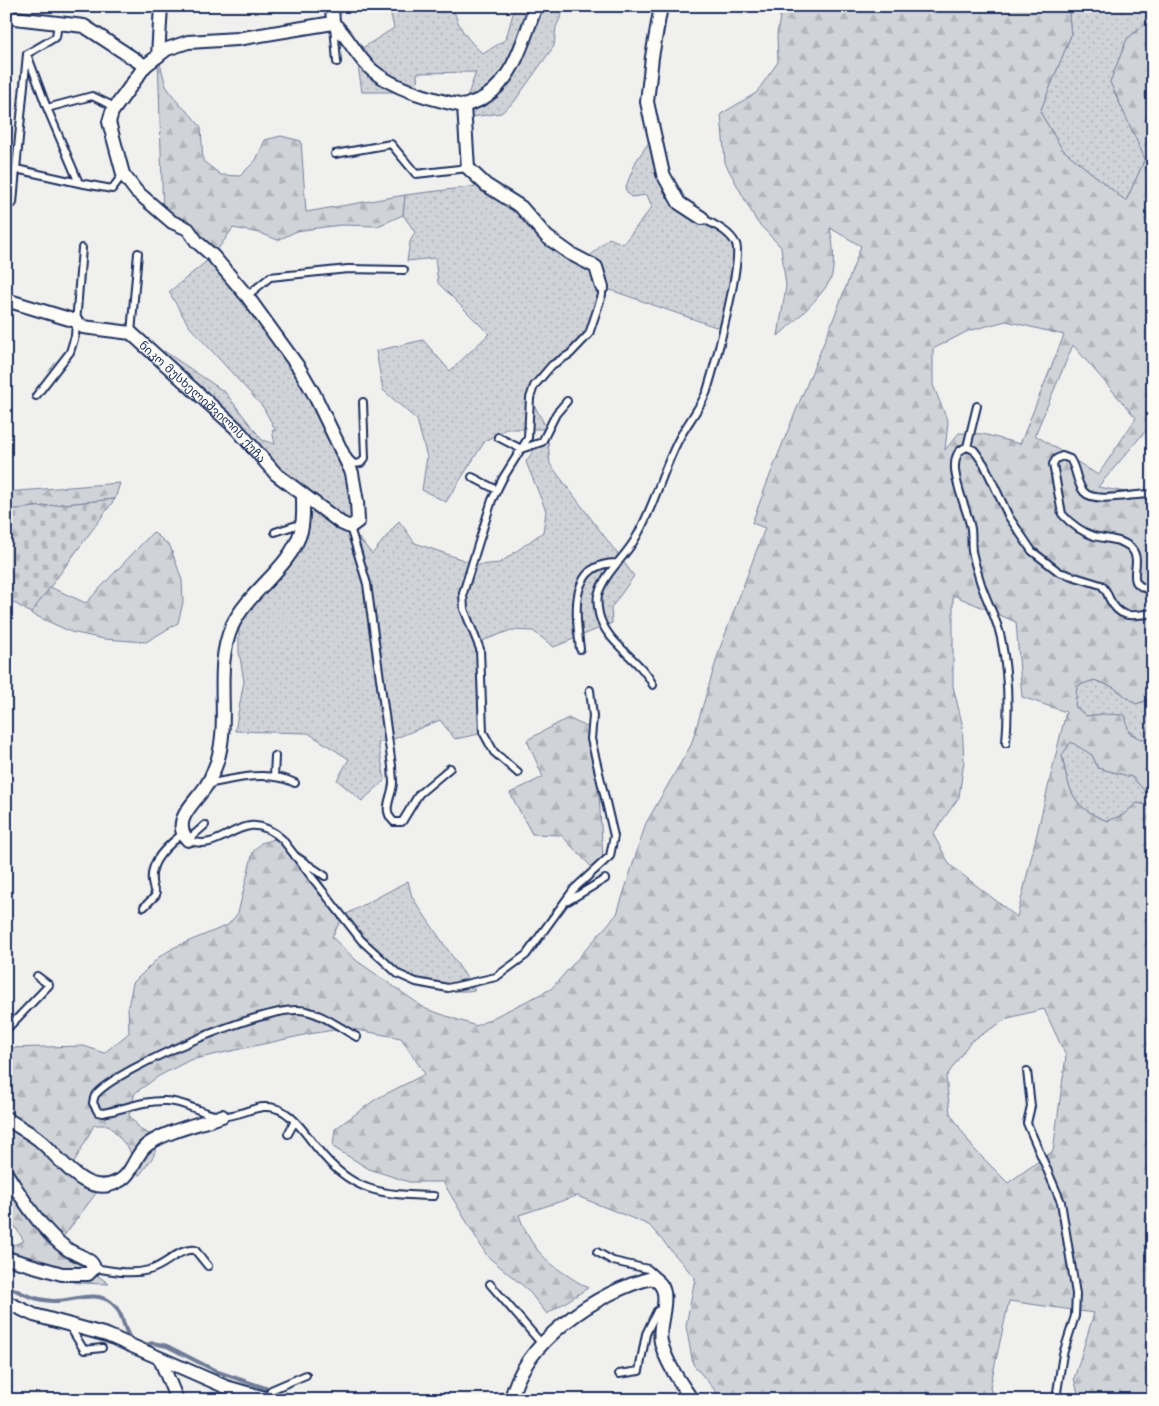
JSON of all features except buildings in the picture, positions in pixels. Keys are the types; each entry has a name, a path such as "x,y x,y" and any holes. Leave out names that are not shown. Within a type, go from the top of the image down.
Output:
{"street":[{"path":"158,56 161,6"},
{"path":"332,6 334,23 347,36 356,52 376,75 442,102 464,106 486,97 505,79 518,56 536,6"},
{"path":"661,6 647,102 663,174 679,203 702,218"},
{"path":"6,17 84,26 145,66"},
{"path":"334,23 237,40 188,42 168,49 145,66 115,107 109,122 123,174 136,191 172,222 188,230 248,296 302,374 343,451 352,474 358,521 350,527"},
{"path":"464,106 468,168 486,185 521,207 547,237 571,254 596,267 602,287"},
{"name":"ნიკო მუსხელიშვილის ქუჩა","path":"6,300 76,321 83,327 131,333 157,358 204,397 236,428 276,474 303,496 350,527"},
{"path":"185,837 180,825 183,817 208,784 220,745 222,661 226,642 243,609 294,546 302,523 303,496"},
{"path":"6,1118 38,1139 76,1176 89,1183 100,1185 122,1180 138,1155 147,1145 222,1116"},
{"path":"6,1173 28,1206 56,1239 67,1249 91,1262 94,1268 88,1274 62,1274 6,1258"},
{"path":"504,1399 542,1344 613,1291 652,1278 659,1282 663,1288 664,1308 660,1340 667,1361 683,1393 692,1400"},
{"path":"6,1302 34,1315 70,1327 107,1335 226,1387 270,1400"},
{"path":"160,1359 177,1400"}],"lane":[{"path":"27,54 56,37 58,23"},
{"path":"334,23 337,62"},
{"path":"27,54 47,108 79,183"},
{"path":"6,202 13,203 27,54"},
{"path":"47,108 92,96 115,107"},
{"path":"335,154 391,144 416,174 468,168"},
{"path":"16,169 112,189 123,174"},
{"path":"654,686 648,673 606,631 598,613 598,596 605,579 643,525 680,437 701,407 717,355 737,268 737,245 728,233 702,218"},
{"path":"36,396 70,352 76,321 82,248"},
{"path":"131,333 138,253"},
{"path":"248,296 270,277 348,269 404,270"},
{"path":"518,773 494,752 483,732 480,649 464,609 463,593 497,490 528,438 530,398 534,386 552,365 570,354 589,334 602,295 602,287"},
{"path":"498,437 522,449 542,442 556,414 567,401"},
{"path":"343,451 354,464 361,463 366,458 363,402"},
{"path":"967,446 977,406"},
{"path":"967,446 974,450 984,464 1009,517 1021,537 1043,562 1059,572 1101,585 1115,608 1129,617 1153,613"},
{"path":"967,446 956,453 955,470 972,529 972,550 977,572 1001,636 1008,715 1006,743"},
{"path":"1153,494 1122,495 1101,499 1092,497 1084,493 1070,459 1062,456 1056,458 1053,464 1062,514 1083,531 1120,541 1130,547 1135,558 1134,578 1141,588 1153,590"},
{"path":"472,477 497,490"},
{"path":"275,532 302,523"},
{"path":"350,527 367,584 392,766 393,784 387,808 388,817 394,822 402,822 419,794 450,768"},
{"path":"580,649 576,605 582,583 587,575 600,566 618,563"},
{"path":"185,837 197,844 208,843 241,828 260,825 272,830 282,839 292,854 372,951 398,974 416,982 448,988 496,977 526,955 564,902 584,878 604,863 613,847 614,836 590,739 593,716 590,690"},
{"path":"274,777 275,756"},
{"path":"208,784 249,777 274,777 295,783"},
{"path":"144,908 156,895 151,884 151,872 157,858 168,844 185,837 205,825"},
{"path":"292,854 324,876"},
{"path":"564,902 605,879"},
{"path":"6,1030 50,985 37,976"},
{"path":"357,1037 318,1016 299,1010 275,1012 222,1029 162,1054 113,1080 95,1094 92,1103 98,1112 103,1113 142,1103 168,1101 222,1116 259,1107 270,1107 284,1112 295,1121 327,1161 363,1188 379,1192 434,1196"},
{"path":"1027,1071 1031,1106 1027,1123 1061,1202 1076,1294 1075,1316 1063,1354 1057,1392 1060,1400"},
{"path":"288,1134 295,1121"},
{"path":"94,1268 129,1272 151,1270 187,1249 195,1250 208,1266"},
{"path":"597,1252 613,1262 648,1269 656,1274 659,1282"},
{"path":"490,1284 542,1344"},
{"path":"619,1374 640,1371 646,1334 657,1311 664,1308"},
{"path":"70,1327 84,1350 102,1348"},
{"path":"270,1400 271,1390 306,1375"}],"green space":[{"path":"389,6 453,6 457,20 464,33 483,54 506,39 515,6 566,6 556,27 554,46 514,102 501,113 464,118 464,106 476,72 417,73 418,92 362,92 356,52 394,28"},
{"path":"782,6 1068,6 1071,35 1040,112 1062,149 1126,201 1145,159 1110,82 1127,39 1153,18 1153,422 1098,487 1153,497 1153,698 1136,704 1113,687 1094,680 1077,686 1075,706 1086,716 1102,714 1125,715 1129,733 1141,739 1153,738 1153,789 1145,791 1132,777 1098,768 1092,755 1071,742 1062,755 1067,778 1074,796 1086,810 1095,816 1107,821 1123,815 1137,803 1153,806 1153,1400 1080,1400 1074,1379 1094,1313 1009,1301 990,1387 994,1400 723,1400 693,1364 686,1326 695,1278 649,1225 577,1196 519,1215 530,1240 546,1259 565,1274 588,1288 547,1314 527,1289 487,1256 443,1182 409,1182 369,1169 333,1147 335,1129 376,1099 425,1074 401,1038 347,1028 309,1034 190,1060 159,1076 135,1093 129,1115 141,1130 160,1139 153,1157 139,1176 129,1149 109,1125 94,1125 70,1170 100,1188 57,1245 109,1284 78,1283 34,1271 6,1259 6,1248 24,1241 6,1212 6,1048 84,1046 104,1053 129,1033 128,1007 133,983 159,957 175,947 228,925 238,913 253,852 261,843 278,838 307,858 343,916 332,937 357,961 426,1009 476,1026 551,989 617,914 646,823 691,745 720,648 765,528 752,523 861,246 830,228 833,245 832,275 824,289 809,307 778,336 786,286 781,247 757,222 725,163 721,114 756,93 778,62 777,34","holes":["1006,321 1064,335 1020,444 983,434 959,433 945,450 948,422 933,385 933,349 968,331","1073,345 1136,418 1098,475 1035,435","953,595 1016,622 1022,697 1066,712 1017,917 950,865 933,834 959,797 964,761 962,723 953,686","1044,1009 1066,1056 1053,1151 1008,1183 973,1148 950,1113 946,1077 970,1042 1008,1018"]},
{"path":"1068,6 1153,6 1153,18 1127,39 1110,82 1145,159 1126,201 1062,149 1040,112 1071,35"},
{"path":"158,56 166,86 179,104 201,127 203,161 221,175 240,176 256,160 265,140 281,136 301,141 306,212 405,195 403,215 378,226 341,225 317,228 297,231 278,240 260,233 233,228 213,256 163,215"},
{"path":"654,135 679,203 728,233 737,245 723,325 716,327 602,287 595,317 580,343 554,362 538,385 533,403 547,429 506,429 485,441 446,502 422,490 427,457 417,420 383,390 376,351 423,340 450,371 489,334 438,283 435,258 407,261 410,242 415,232 403,215 405,195 486,185 585,261 609,238 623,244 652,207 647,195 631,197 625,189 636,161"},
{"path":"213,256 314,394 357,502 350,527 372,554 399,521 415,543 478,565 500,563 543,532 546,511 526,462 547,429 550,464 634,576 611,608 612,623 554,647 533,631 511,630 477,643 485,733 455,739 440,720 389,741 378,743 385,780 362,801 337,780 349,759 308,733 235,731 244,681 239,652 239,621 292,556 303,497 157,358 164,351 225,392 262,440 275,444 272,430 276,431 263,407 189,326 169,292"},
{"path":"120,483 115,499 6,510 6,492"},
{"path":"115,499 31,613 6,598 6,510"},
{"path":"153,532 170,546 182,580 183,602 178,623 146,642 104,639 71,632 30,613 50,587 86,603"},
{"path":"1094,680 1113,687 1136,704 1153,698 1153,738 1141,739 1102,714 1086,716 1075,706 1077,686"},
{"path":"568,718 595,731 603,858 598,874 561,835 532,834 510,793 543,777 527,740"},
{"path":"1071,741 1092,755 1098,768 1132,777 1145,791 1153,789 1153,806 1137,803 1123,815 1107,821 1086,810 1074,796 1064,767 1062,755"},
{"path":"408,881 412,897 475,990 463,991 437,988 400,972 379,957 343,916"},
{"path":"1148,1373 1153,1374 1153,1400 1150,1400"}],"waterway":[{"path":"6,1285 29,1296 53,1301 91,1296 105,1299 116,1307 133,1342"},
{"path":"142,1346 153,1343 167,1346 218,1372 301,1400"}]}
